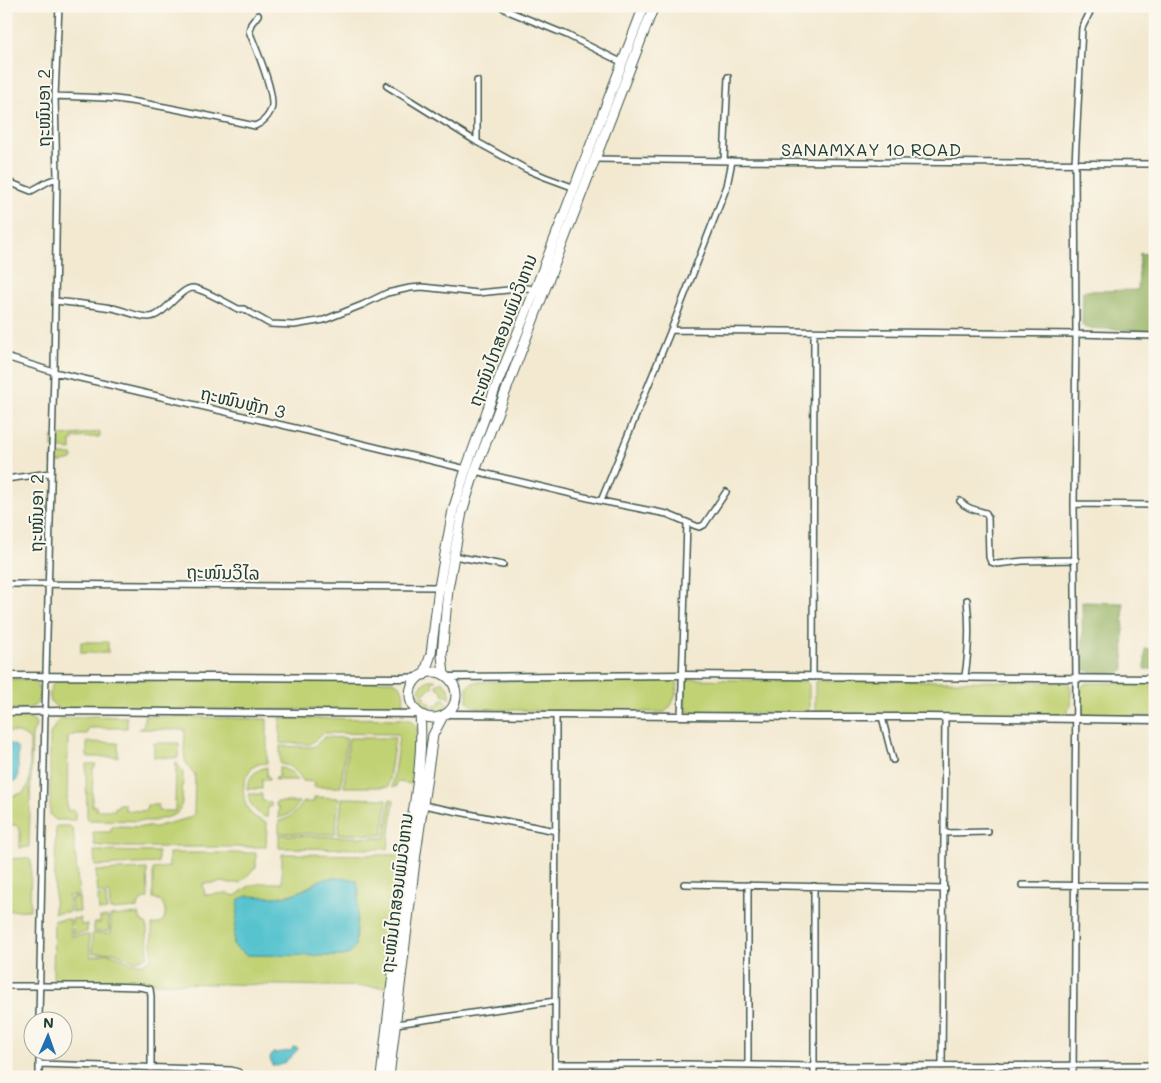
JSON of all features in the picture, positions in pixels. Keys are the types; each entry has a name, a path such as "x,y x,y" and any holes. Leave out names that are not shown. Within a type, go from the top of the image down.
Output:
{"highway":[{"name":"ຖະໜົນໄກສອນພົມວິຫານ","path":"422,676 431,654 439,587 454,510 520,355 591,158 622,63 644,6"},
{"name":"ຖະໜົນໄກສອນພົມວິຫານ","path":"445,676 442,655 448,589 470,470 495,389 575,188 591,158 654,6"},
{"path":"510,351 520,355"},
{"path":"436,673 445,676 454,687 456,695 454,704 444,715 431,718 420,714 412,704 410,696 412,687 422,676 436,673"},
{"name":"ຖະໜົນໄກສອນພົມວິຫານ","path":"389,1077 421,798 422,735 420,714"},
{"name":"ຖະໜົນໄກສອນພົມວິຫານ","path":"380,1077 407,852 421,798 432,735 444,715"}],"street":[{"name":"ຖະໜົນອາ 2","path":"40,1010 50,473 54,372 57,178 55,96 59,6"},
{"path":"501,6 508,11 567,35 622,63"},
{"path":"1073,1077 1076,719 1074,504 1075,164 1082,28 1093,6"},
{"path":"55,96 137,102 255,126 262,123 272,109 270,89 250,31 251,24 258,15"},
{"path":"724,161 728,77"},
{"path":"477,81 477,142"},
{"path":"387,86 477,142 526,169 575,188"},
{"name":"SANAMXAY 10 ROAD","path":"591,158 724,161 1155,164"},
{"path":"601,501 728,186 732,161"},
{"path":"6,181 31,191 57,178"},
{"path":"55,301 114,308 141,316 153,317 191,288 198,289 238,309 247,310 270,324 294,325 324,320 387,293 410,288 422,287 478,293 528,288 535,290"},
{"path":"671,330 1155,336"},
{"path":"813,677 814,332"},
{"name":"ຖະໜົນຫຼັກ 3","path":"6,357 54,372 601,501 667,514 687,523"},
{"path":"6,479 50,473"},
{"path":"681,716 687,523 699,527 704,524 726,492"},
{"path":"960,501 971,509 986,513 988,517 989,557 991,562 997,564 1023,561 1076,560"},
{"path":"1074,504 1155,505"},
{"path":"454,556 503,565"},
{"name":"ຖະໜົນວິໄລ","path":"6,584 439,587"},
{"path":"965,676 969,650 967,600"},
{"path":"445,676 682,675 1155,678"},
{"path":"6,676 402,678 422,676"},
{"path":"6,712 420,714"},
{"path":"444,715 945,717 1155,720"},
{"path":"555,1077 556,715"},
{"path":"882,717 893,760"},
{"path":"942,1066 945,717"},
{"path":"421,798 556,831"},
{"path":"945,833 988,832"},
{"path":"684,884 945,889"},
{"path":"748,885 748,1064"},
{"path":"1022,885 1155,886"},
{"path":"814,886 814,1077"},
{"path":"6,986 106,986 150,989 151,1068"},
{"path":"396,1024 555,1001"},
{"path":"38,1077 39,1060"},
{"path":"39,1064 231,1070 238,1072 243,1077"},
{"path":"555,1064 814,1066 1155,1065"},
{"path":"997,1065 997,1077"}],"green space":[{"path":"1155,251 1155,331 1085,328 1082,324 1083,291 1138,290 1140,253 1148,254"},
{"path":"100,432 100,437 73,438 71,450 52,448 52,437"},
{"path":"52,455 72,455 73,457 72,460 52,464"},
{"path":"1082,602 1123,603 1124,670 1104,673 1083,669"},
{"path":"81,642 108,642 108,653 81,653"},
{"path":"1145,649 1155,649 1155,669 1145,669"},
{"path":"6,679 29,679 34,681 39,694 36,705 27,709 6,709"},
{"path":"59,679 392,681 401,687 404,699 403,703 391,710 61,709 50,699 51,687"},
{"path":"570,679 672,679 678,684 673,703 665,712 571,712 484,709 475,707 467,701 467,688 470,684 476,682"},
{"path":"690,679 806,681 809,685 809,712 806,714 688,712 685,709 685,683"},
{"path":"429,680 436,680 432,683 433,687 422,694 419,689"},
{"path":"819,680 1065,682 1070,685 1071,698 1068,711 1062,717 818,714 815,710 815,683"},
{"path":"441,681 448,688 450,699 447,695 443,695 436,685"},
{"path":"1088,683 1155,683 1155,717 1083,716 1081,714 1081,689 1082,686"},
{"path":"418,693 420,697 425,696 425,700 431,704 431,707 427,710 419,703"},
{"path":"442,699 448,703 445,708 439,712 431,713 435,710 434,705 438,705"},
{"path":"94,716 127,717 127,728 88,728 87,734 74,735 68,738 67,810 75,811 75,820 56,820 50,815 50,734 59,719"},
{"path":"6,717 27,717 35,722 36,726 32,735 29,847 20,848 20,830 16,825 6,825 6,797 23,793 28,786 30,775 30,741 23,735 6,732"},
{"path":"144,717 267,719 267,763 253,767 246,777 243,791 245,804 250,812 256,818 267,823 266,847 115,847 94,845 93,832 111,832 111,828 114,826 155,827 189,818 194,814 195,774 185,760 185,730 139,729 144,726"},
{"path":"280,718 406,719 412,721 418,729 412,784 397,782 396,787 392,787 398,734 324,733 310,744 280,743"},
{"path":"325,737 347,738 341,787 314,787 315,782 303,781 294,770 280,764 280,746 313,747"},
{"path":"349,738 395,738 388,787 344,787"},
{"path":"87,742 118,743 118,757 87,757"},
{"path":"154,743 179,743 178,758 154,757"},
{"path":"176,762 183,773 182,802 179,812 154,821 90,820 87,818 86,764 96,764 93,768 92,806 96,806 96,810 115,810 118,804 125,804 125,810 146,811 147,805 158,805 158,811 175,811"},
{"path":"267,767 267,777 269,777 269,780 262,780 262,789 247,789 253,774"},
{"path":"279,767 291,772 298,780 275,780 275,778 279,777"},
{"path":"248,794 262,794 262,801 271,802 271,807 268,807 267,818 254,809"},
{"path":"314,797 339,798 335,834 279,833 279,821 293,814 303,802 314,802"},
{"path":"342,798 387,799 383,835 338,834"},
{"path":"390,799 394,800 388,849 279,848 279,835 385,838"},
{"path":"276,802 299,802 291,813 278,818 279,807 276,806"},
{"path":"56,826 70,826 73,829 79,895 68,896 70,912 54,913"},
{"path":"94,851 158,852 158,863 95,866"},
{"path":"169,853 256,853 256,867 240,883 203,884 205,895 227,893 235,896 249,886 262,883 282,883 282,854 404,855 388,987 53,981 54,920 70,919 71,936 89,935 91,957 111,954 129,962 137,963 150,959 152,957 152,925 160,923 165,917 163,905 153,898 153,869 169,867","holes":["320,880 350,954 342,956 246,955 233,944 240,899 293,894"]},
{"path":"28,858 31,860 30,910 6,911 6,859"},
{"path":"147,869 148,898 141,901 138,908 110,910 109,893 98,893 96,871"},
{"path":"106,895 107,910 99,911 98,896"},
{"path":"79,897 80,912 72,912 71,898"},
{"path":"139,914 141,921 147,925 148,956 135,961 114,952 93,953 92,934 111,933 110,916"},
{"path":"100,917 108,917 109,931 94,932 94,923 100,923"},
{"path":"80,918 81,925 87,924 87,932 73,934 72,919"}],"water":[{"path":"6,742 16,746 18,749 18,777 17,780 6,785"},
{"path":"330,878 357,880 359,893 355,946 350,954 342,956 246,955 233,944 239,899 247,896 275,897 290,895 308,888 320,880"},
{"path":"293,1047 298,1049 288,1059 277,1066 272,1065 270,1058 273,1053 291,1051"}]}
